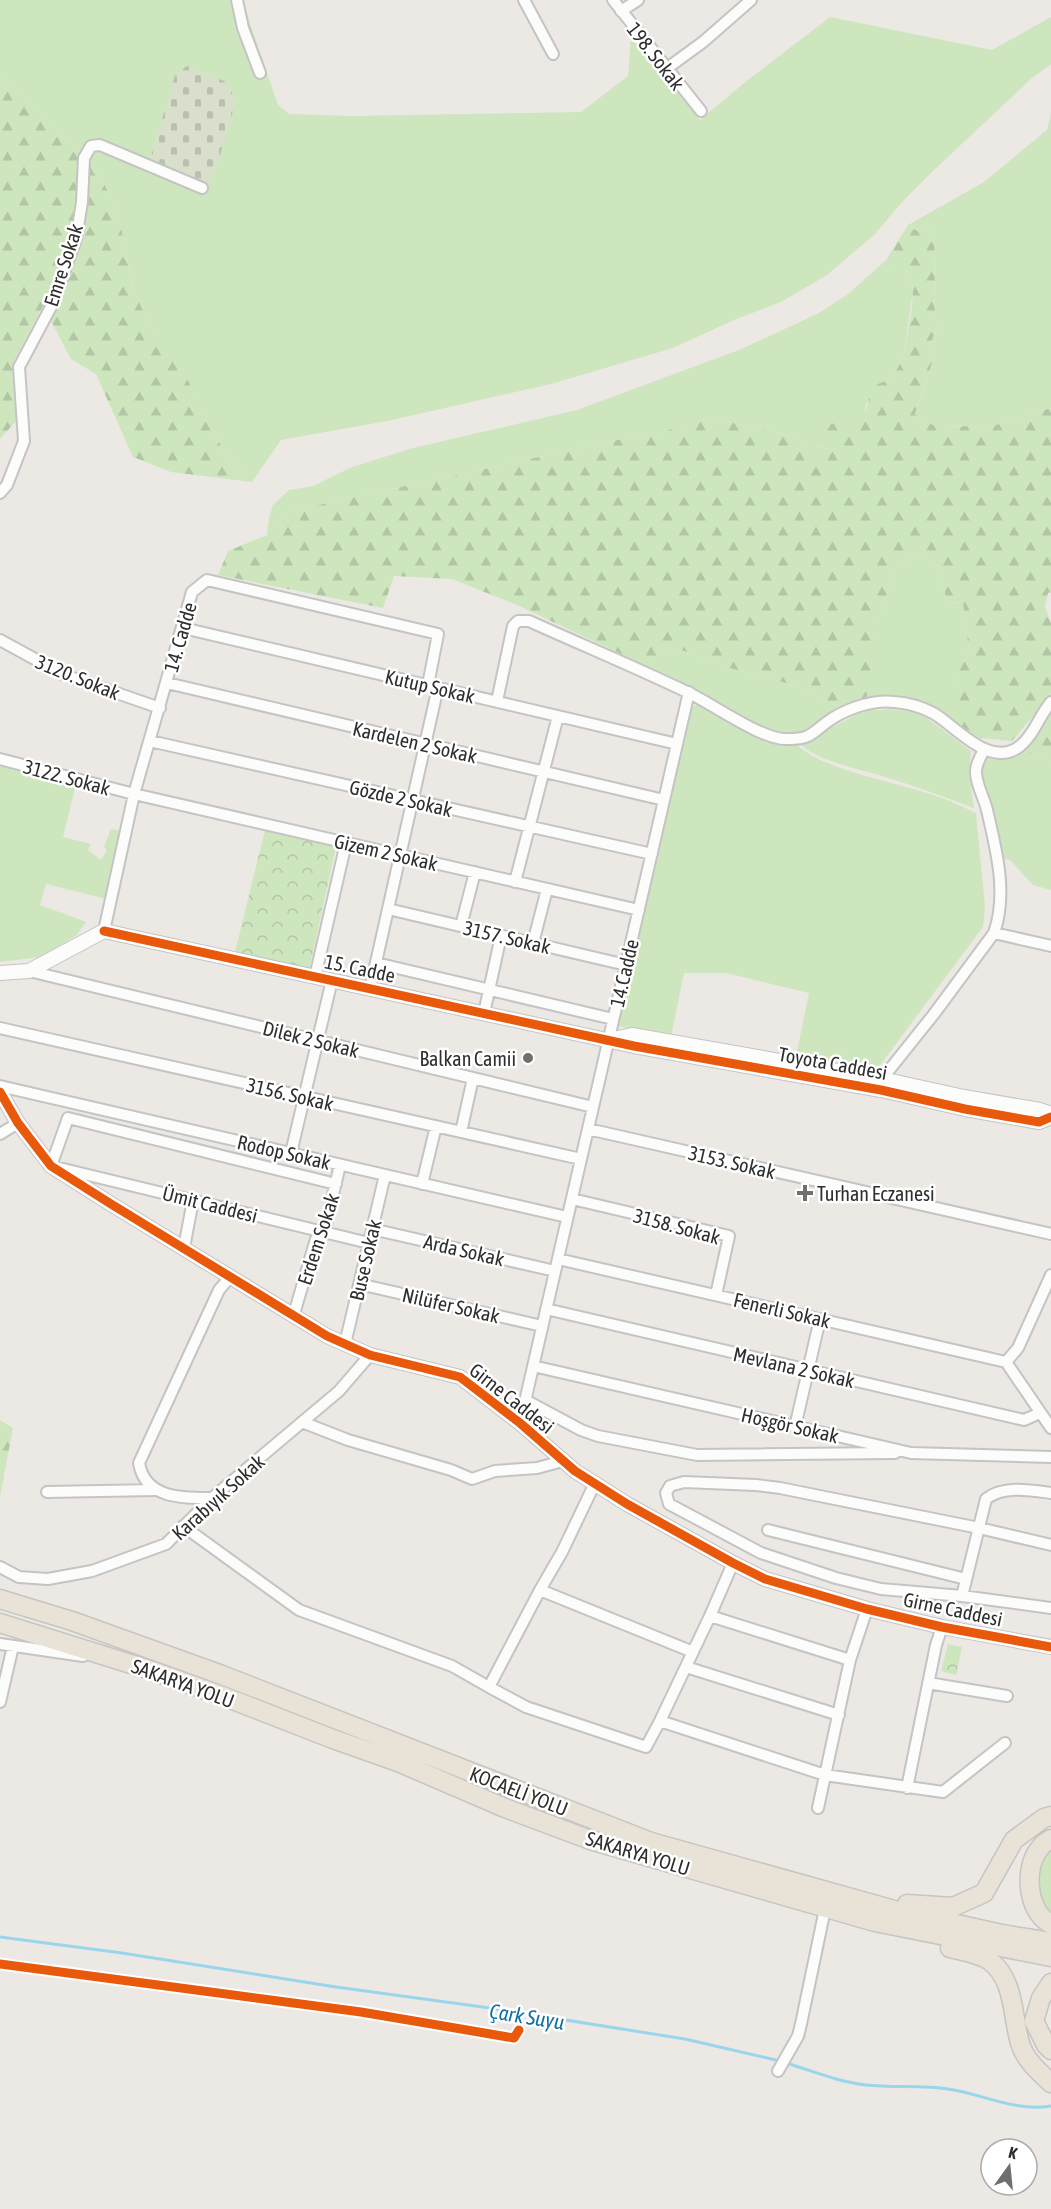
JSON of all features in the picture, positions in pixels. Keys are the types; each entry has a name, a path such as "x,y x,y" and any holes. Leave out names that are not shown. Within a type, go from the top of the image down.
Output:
{"highway":[{"name":"KOCAELİ YOLU","path":"0,1599 72,1621 222,1675 651,1842 898,1911 1002,1934 1051,1942"},
{"name":"SAKARYA YOLU","path":"0,1623 118,1660 398,1762 505,1808 594,1841 875,1922 1051,1957"},
{"path":"756,1871 909,1905 953,1906 984,1893 1014,1840 1044,1818 1051,1816"},
{"path":"1051,1839 1038,1849 1029,1875 1031,1899 1045,1921 1051,1924"},
{"path":"875,1922 989,1961 1004,1978 1011,1998 1021,2045 1034,2067 1051,2083"},
{"path":"1051,1983 1041,1998 1034,2021 1051,2050"}],"street":[{"path":"237,0 243,28 260,73"},
{"path":"524,0 553,54"},
{"name":"198. Sokak","path":"613,0 701,111"},
{"path":"621,11 638,0"},
{"path":"666,69 728,21 751,0"},
{"name":"Emre Sokak","path":"0,493 24,441 19,367 53,303 76,238 82,201 84,158 89,149 100,145 202,188"},
{"name":"14. Cadde","path":"104,931 134,794 192,592 207,580 438,634 433,686"},
{"path":"497,701 513,626 518,621 529,621 689,692 723,712 781,739 803,739 816,733 832,718 869,704 884,701 913,705 936,715 970,743 1001,753 1019,747 1031,734 1038,719 1051,702"},
{"name":"Kutup Sokak","path":"183,628 677,744"},
{"name":"3120. Sokak","path":"1,643 62,674 160,708"},
{"name":"Kardelen 2 Sokak","path":"167,683 664,801"},
{"path":"370,989 425,744 433,686"},
{"name":"14.Cadde","path":"520,1423 689,692"},
{"path":"515,882 558,716"},
{"name":"Gözde 2 Sokak","path":"150,741 651,854"},
{"path":"881,1085 994,933 1001,898 999,873 976,772 985,749"},
{"name":"3122. Sokak","path":"0,759 134,794"},
{"name":"Gizem 2 Sokak","path":"134,794 639,910"},
{"path":"315,977 346,843"},
{"path":"461,926 475,872"},
{"path":"533,943 548,889"},
{"name":"3157. Sokak","path":"388,909 626,965"},
{"path":"0,973 29,971 104,931"},
{"name":"15. Cadde","path":"104,931 608,1040"},
{"path":"994,933 1051,946"},
{"path":"484,1013 501,936"},
{"path":"376,963 613,1019"},
{"name":"Dilek 2 Sokak","path":"29,971 593,1107"},
{"path":"291,1153 332,980"},
{"name":"3156. Sokak","path":"0,1029 581,1159"},
{"name":"Toyota Caddesi","path":"608,1040 881,1085 965,1108 1039,1122 1051,1116"},
{"path":"461,1132 472,1078"},
{"name":"Rodop Sokak","path":"0,1086 567,1217"},
{"name":"Girne Caddesi","path":"0,1092 18,1123 51,1166 327,1336 370,1355 460,1377 520,1423 563,1461 595,1483 627,1504 733,1563 765,1579 867,1609 942,1627 1051,1647"},
{"path":"51,1166 68,1118 336,1184"},
{"path":"0,1134 18,1123"},
{"path":"422,1184 436,1126"},
{"name":"3153. Sokak","path":"588,1129 1051,1234"},
{"name":"Erdem Sokak","path":"294,1314 316,1239 320,1231 325,1229 340,1165"},
{"name":"Ümit Caddesi","path":"51,1166 369,1243"},
{"name":"Buse Sokak","path":"345,1344 385,1175"},
{"name":"3158. Sokak","path":"572,1199 729,1236 716,1295"},
{"path":"184,1248 193,1200"},
{"name":"Arda Sokak","path":"372,1229 555,1271"},
{"name":"Fenerli Sokak","path":"558,1259 1006,1362"},
{"path":"1051,1275 1018,1348 1006,1362 1051,1428"},
{"path":"155,1490 141,1474 139,1463 219,1290 230,1277"},
{"name":"Nilüfer Sokak","path":"359,1284 542,1326"},
{"name":"Mevlana 2 Sokak","path":"546,1309 1024,1420 1040,1413"},
{"path":"795,1427 820,1319"},
{"name":"Karabıyık Sokak","path":"0,1567 19,1577 48,1579 92,1571 166,1544 212,1498 339,1390 370,1355"},
{"name":"Hoşgör Sokak","path":"533,1366 911,1453 1051,1457"},
{"path":"525,1400 566,1423 590,1433 697,1455 911,1453"},
{"path":"302,1422 348,1440 451,1470 472,1479 495,1471 537,1468 563,1461"},
{"path":"1051,1545 979,1528 756,1485 684,1482 670,1486 666,1492 669,1504 761,1553 836,1578 881,1589 962,1596 1051,1608"},
{"path":"489,1687 562,1552 595,1483"},
{"path":"47,1492 155,1490 180,1498 212,1498"},
{"path":"962,1596 986,1500 992,1494 1004,1491 1028,1490 1051,1493"},
{"path":"183,1527 299,1610 452,1666 526,1707 646,1747 686,1667 733,1563"},
{"path":"768,1530 966,1579"},
{"path":"540,1590 693,1652"},
{"path":"818,1808 850,1660 867,1609"},
{"path":"710,1616 850,1660"},
{"path":"907,1788 942,1627"},
{"path":"0,1644 118,1660"},
{"path":"0,1702 14,1646"},
{"path":"686,1667 838,1715"},
{"path":"928,1683 1007,1696"},
{"path":"660,1720 825,1775 943,1792 1005,1743"},
{"path":"778,2071 798,2036 825,1909"}],"green space":[{"path":"0,0 242,0 278,105 289,114 352,116 581,112 628,76 631,37 700,120 830,17 992,50 1051,17 1051,64 1032,78 933,171 874,235 827,275 781,302 734,320 673,348 551,384 387,421 281,440 252,482 223,450 173,352 153,332 133,289 117,206 90,161 0,75"},
{"path":"187,66 229,83 235,104 213,179 202,188 149,163 175,75"},
{"path":"0,75 90,161 117,206 133,289 153,332 173,351 223,450 252,482 171,472 133,457 96,374 71,359 43,306 14,361 17,420 0,439"},
{"path":"1051,113 1051,408 986,428 942,427 926,423 915,414 933,361 930,350 933,337 939,327 934,302 934,229 917,231 908,225 984,182 1047,130"},
{"path":"908,225 917,231 934,229 934,303 939,327 933,337 930,350 933,360 915,414 926,423 942,427 986,428 1051,408 1051,592 1048,593 1045,606 1051,623 1051,695 1012,741 980,738 956,727 958,673 969,651 963,602 947,603 939,566 916,556 897,566 879,616 866,701 836,706 797,686 730,668 676,648 640,663 517,605 452,579 394,576 383,608 218,575 228,551 267,535 287,512 617,440 650,436 698,421 720,419 791,435 802,443 832,450 824,426 865,415 872,386 892,379 904,355 913,290 907,270 890,266 886,260"},
{"path":"886,260 890,266 907,269 913,290 904,355 892,379 866,404 865,415 849,421 833,450 802,443 791,435 720,419 699,421 650,436 617,440 287,512 267,535 273,505 289,490 313,486 352,467 413,448 577,410 739,350 817,314 847,295"},
{"path":"916,556 939,566 947,603 963,602 969,651 958,673 956,727 943,719 883,700 796,737 769,730 668,675 640,663 676,648 730,668 797,686 836,706 865,701 879,616 897,566"},
{"path":"699,703 761,735 786,744 797,745 826,763 926,793 976,813 985,907 983,927 878,1068 796,1056 809,993 726,973 684,973 671,1037 618,1026 689,709"},
{"path":"891,709 920,713 971,751 969,774 974,808 907,784 831,761 802,746 803,743 863,711"},
{"path":"1051,715 1051,762 1022,749"},
{"path":"1022,749 1051,762 1051,890 1033,885 1010,860 994,856 978,756"},
{"path":"0,764 76,784 63,837 91,844 88,850 101,860 107,850 104,847 111,829 123,831 106,899 46,884 40,905 86,922 77,935 40,957 0,962"},
{"path":"265,830 336,847 309,970 235,952"},
{"path":"0,1420 13,1428 0,1497"},
{"path":"948,1644 962,1647 956,1675 941,1671"},
{"path":"1051,1849 1051,1922 1033,1906 1032,1868"}],"waterway":[{"name":"Çark Suyu","path":"0,1937 490,2008 685,2039 780,2061"},
{"name":"Çark Suyu","path":"786,2063 856,2084 938,2088 961,2091 1012,2105 1051,2106"}],"cycle path":[{"path":"104,931 634,1046 881,1090 965,1109 1039,1122 1051,1117"},
{"path":"0,1092 18,1123 51,1166 327,1336 370,1355 460,1377 520,1423 575,1471 627,1504 733,1563 765,1579 867,1609 942,1627 1051,1647"},
{"path":"0,1964 361,2012 514,2038 519,2030"}],"place":[{"name":"Balkan Camii","path":"528,1058"},
{"name":"Turhan Eczanesi","path":"805,1193"}]}
